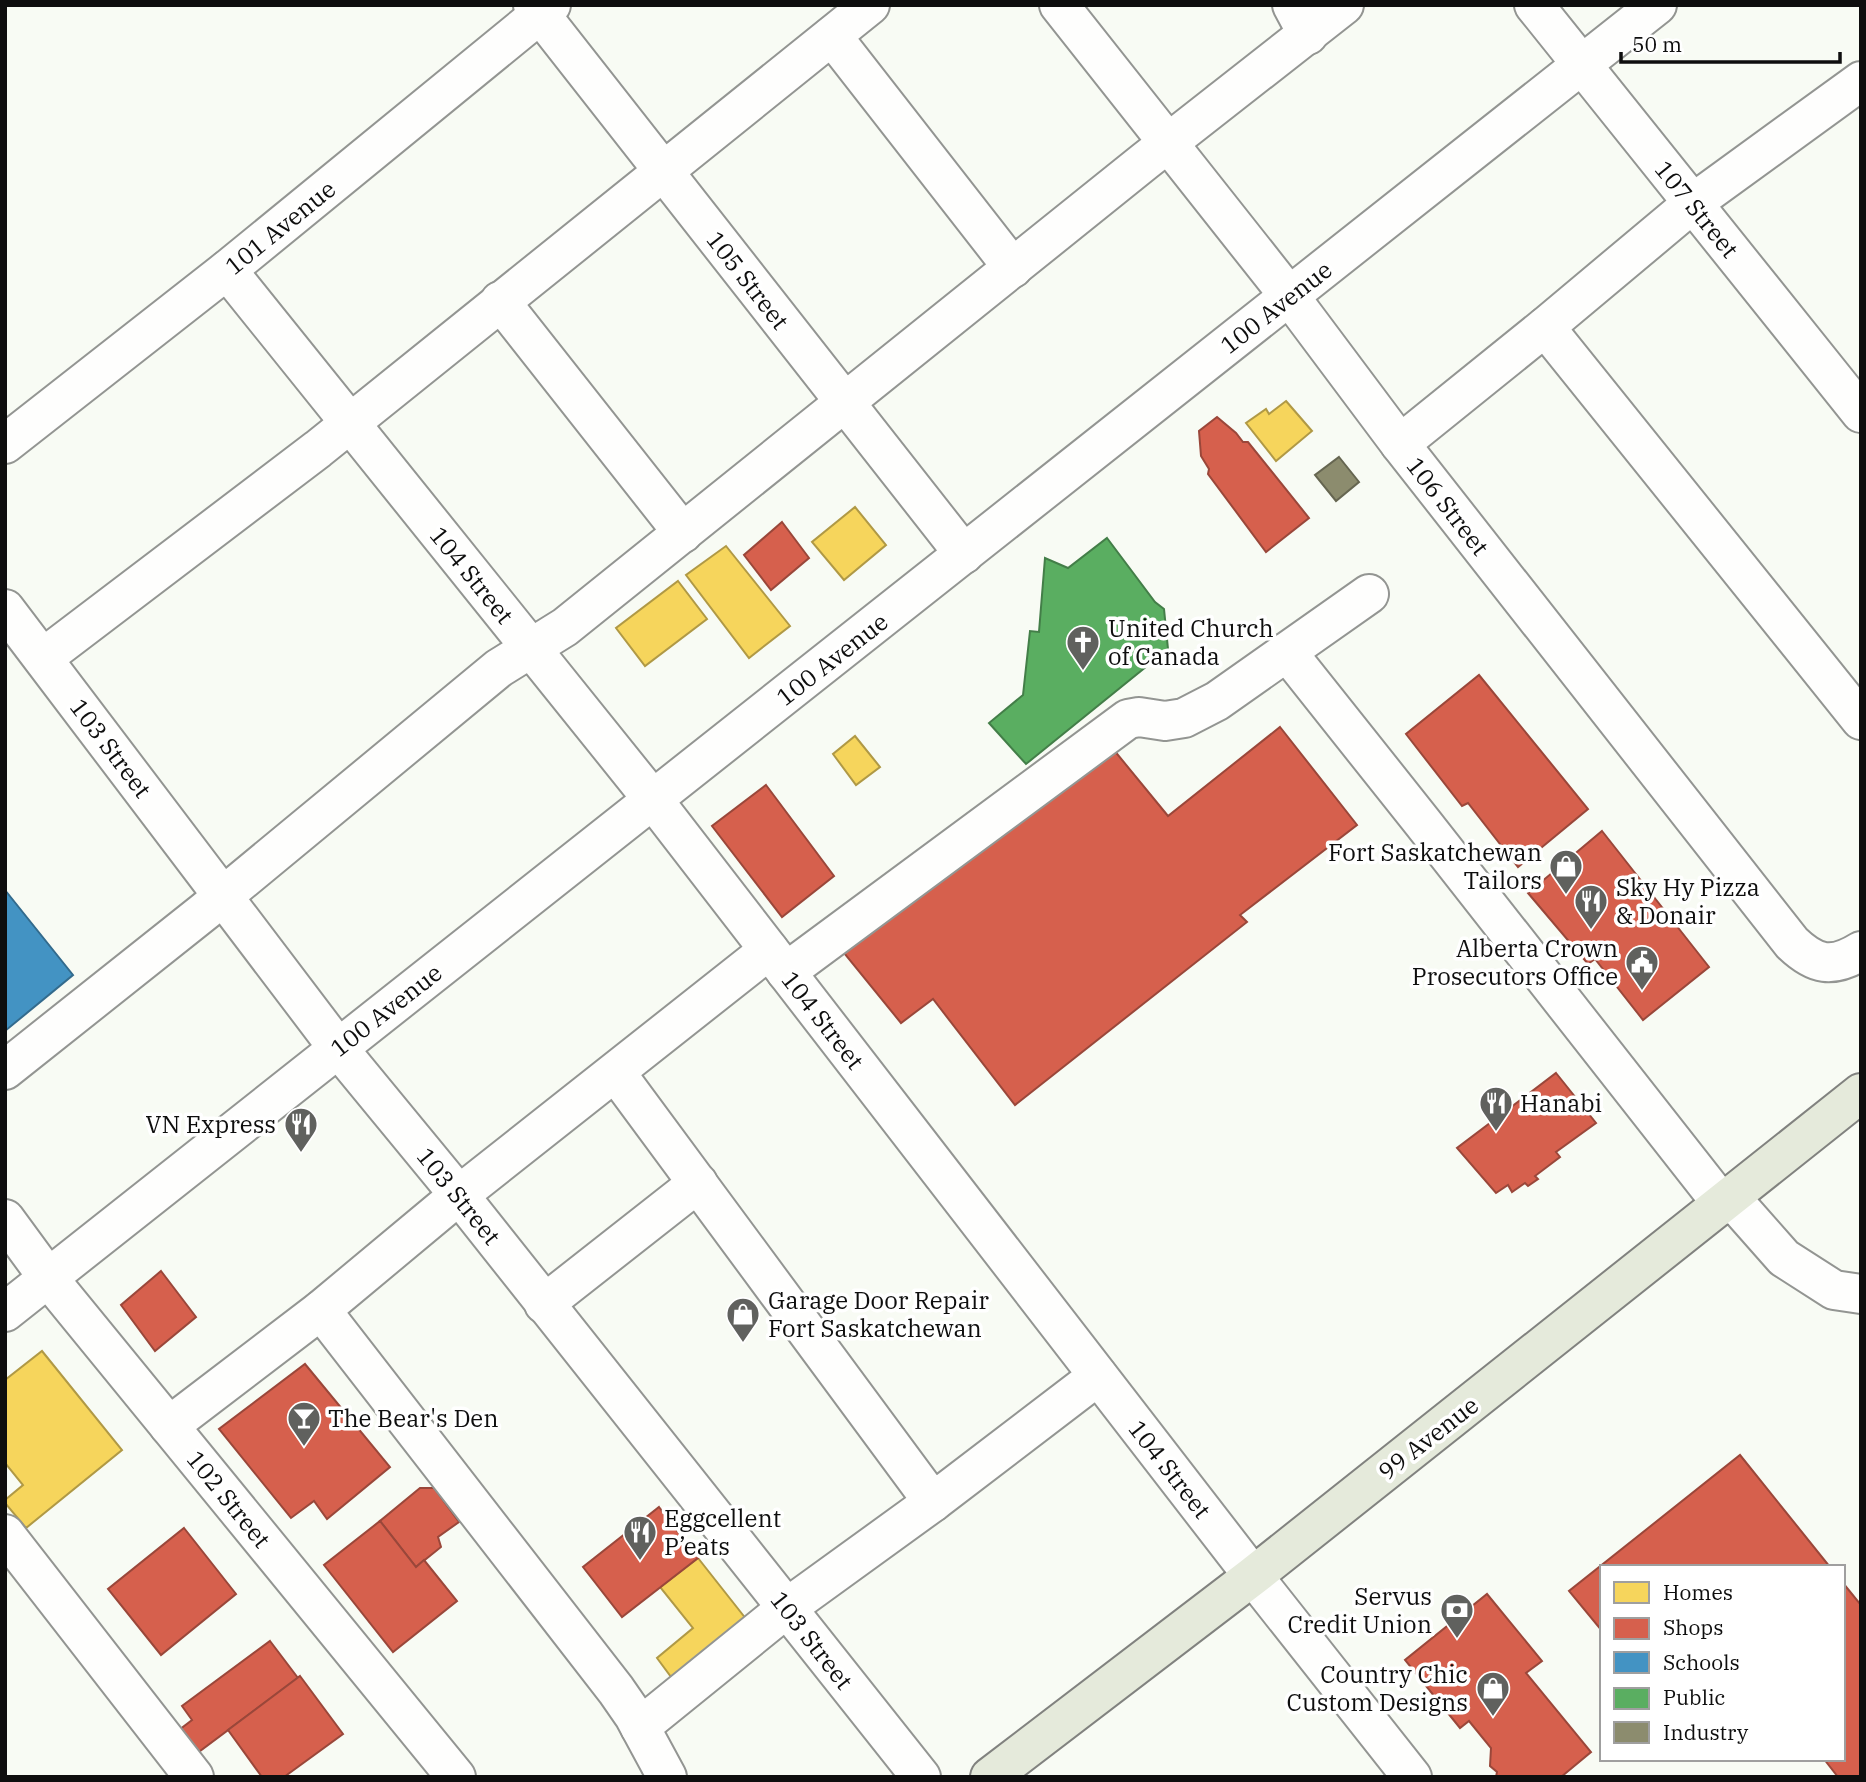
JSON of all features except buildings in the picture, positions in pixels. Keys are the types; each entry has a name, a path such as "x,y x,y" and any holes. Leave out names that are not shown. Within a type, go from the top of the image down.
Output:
{"main road":[{"name":"99 Avenue","path":"990,1777 1253,1576 1861,1093"}],"street":[{"path":"43,659 349,422 870,5"},
{"name":"106 Street","path":"1059,5 1290,297 1400,444 1792,943 1808,958 1822,962 1850,958 1861,951"},
{"path":"5,1070 223,896 499,668 565,627 1168,144 1300,20 1344,5"},
{"name":"107 Street","path":"1534,5 1861,413"},
{"name":"100 Avenue","path":"5,1312 1657,5"},
{"name":"105 Street","path":"541,8 664,172 964,554"},
{"name":"101 Avenue","path":"5,444 227,270 541,8"},
{"path":"832,36 1013,268"},
{"path":"1400,444 1693,203 1861,81"},
{"name":"104 Street","path":"227,270 654,801 1253,1576 1412,1777"},
{"path":"500,301 683,533"},
{"path":"1545,327 1861,720"},
{"path":"169,1426 321,1310 459,1195 616,1073 1128,719 1184,718 1217,701 1369,594"},
{"name":"103 Street","path":"5,609 338,1048 459,1195 921,1777"},
{"path":"1287,652 1727,1201 1784,1258 1834,1290 1861,1294"},
{"path":"616,1073 933,1502"},
{"path":"544,1304 698,1183"},
{"name":"102 Street","path":"5,1219 49,1279 456,1777"},
{"path":"321,1310 616,1690 667,1777"},
{"path":"640,1727 788,1607 933,1502 1098,1376"},
{"path":"5,1534 194,1777"}],"place":[{"name":"United Church of Canada","path":"1083,672"},
{"name":"Fort Saskatchewan Tailors","path":"1566,896"},
{"name":"Sky Hy Pizza & Donair","path":"1591,931"},
{"name":"Alberta Crown Prosecutors Office","path":"1642,992"},
{"name":"Hanabi","path":"1496,1133"},
{"name":"VN Express","path":"301,1154"},
{"name":"Garage Door Repair Fort Saskatchewan","path":"743,1344"},
{"name":"The Bear's Den","path":"304,1448"},
{"name":"Eggcellent P’eats","path":"640,1562"},
{"name":"Servus Credit Union","path":"1457,1640"},
{"name":"Country Chic Custom Designs","path":"1493,1718"}]}
